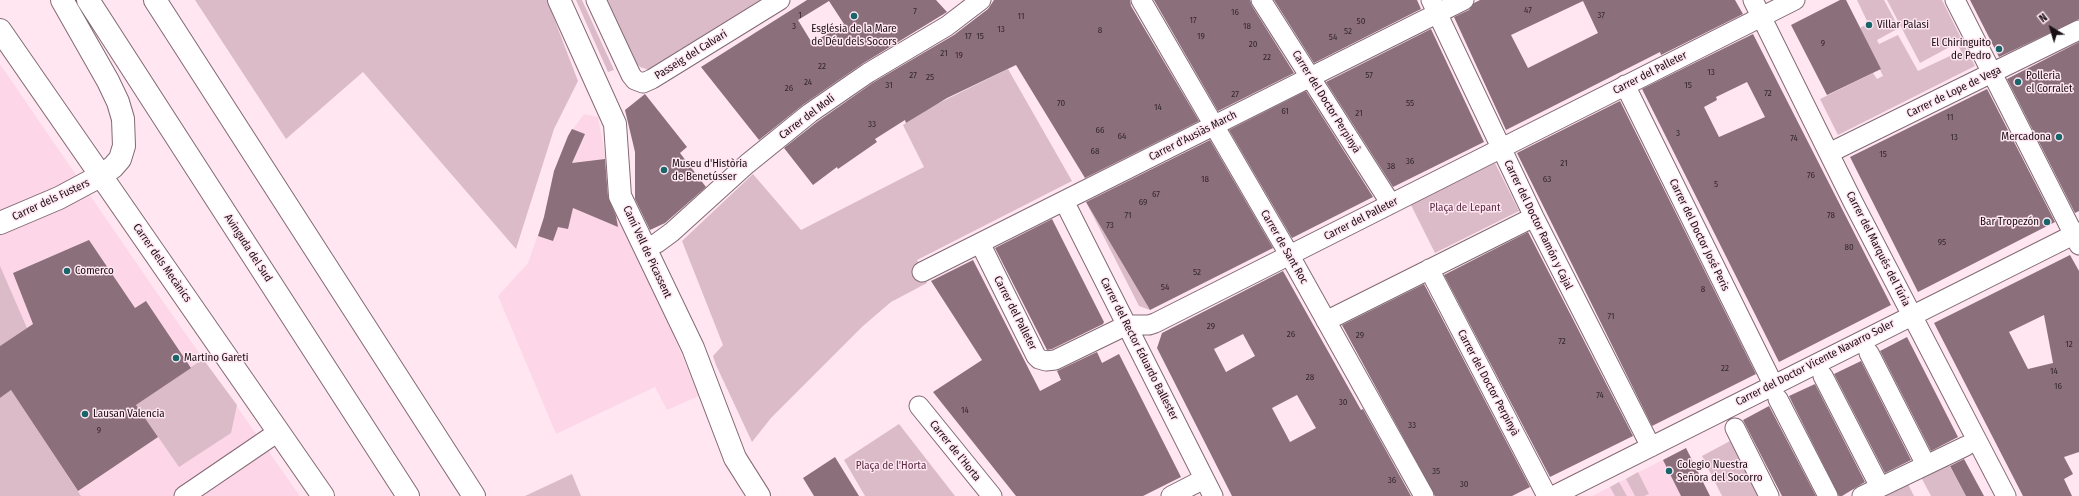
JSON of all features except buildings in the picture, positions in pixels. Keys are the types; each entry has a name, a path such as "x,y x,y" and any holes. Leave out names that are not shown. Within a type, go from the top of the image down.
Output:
{"main road":[{"name":"Carrer dels Fusters","path":"0,223 59,198 102,176 120,159 124,146 122,113 108,81 62,0"},
{"name":"Avinguda del Sud","path":"88,0 408,496"},
{"path":"155,0 474,496"},
{"name":"Camí Vell de Picassent","path":"559,0 615,124 620,196 693,348 735,458 759,496"},
{"name":"Carrer dels Mecànics","path":"0,30 323,496"},
{"path":"87,154 95,156 104,155 116,147 124,132"}],"street":[{"name":"Passeig del Calvari","path":"596,0 631,75 635,80 643,83 652,80 780,0"},
{"name":"Carrer del Molí","path":"645,248 657,243 672,232 747,164 810,113 868,73 947,26 981,0"},
{"name":"Carrer de Sant Roc","path":"1141,0 1290,256 1424,496"},
{"name":"Carrer del Doctor Perpinyà","path":"1261,0 1391,204"},
{"name":"Carrer d'Ausiàs March","path":"922,272 1310,77 1434,7 1464,0"},
{"name":"Carrer del Marqués del Túria","path":"1753,0 1829,153 2006,496"},
{"name":"Carrer del Palleter","path":"980,243 1039,359 1046,361 1055,360 1127,326 1152,324 1290,256 1500,148 1795,0"},
{"path":"1955,0 2077,237"},
{"name":"Carrer del Doctor Ramón y Cajal","path":"1434,7 1534,217 1651,447"},
{"name":"Carrer de Lope de Vega","path":"1829,153 2079,30"},
{"name":"Carrer del Doctor José Peris","path":"1625,85 1828,496"},
{"name":"Carrer del Rector Eduardo Ballester","path":"1064,201 1213,496"},
{"path":"1326,321 1534,217"},
{"name":"Carrer del Doctor Vicente Navarro Soler","path":"1553,496 1651,447 1776,392 1912,314 2077,237"},
{"name":"Carrer del Doctor Perpinyà","path":"1429,269 1548,496"},
{"path":"1869,353 1926,465"},
{"path":"1824,376 1880,487"},
{"name":"Carrer de l’Horta","path":"919,406 992,496"},
{"path":"1735,428 1769,496"},
{"path":"184,496 278,432"},
{"path":"1862,496 1966,446"},
{"path":"1171,496 1204,479"}],"shaded area":[{"path":"0,64 157,293 300,496 0,496"},
{"path":"584,114 598,117 611,187 699,396 667,410 655,387 556,434 498,296 528,263 544,217 554,171 568,136"},
{"name":"Colegio Nuestra Señora del Socorro","path":"1686,448 1710,496 1592,496"}],"green space":[{"path":"195,0 547,0 578,81 554,129 516,249 363,72 286,139"},
{"path":"576,0 582,0 614,70 608,72"},
{"path":"601,0 769,0 686,53 682,48 649,70 638,65 635,66"},
{"path":"1857,0 1884,0 1899,28 1877,40 1879,44 1898,35 1918,71 1952,55 1954,59 1963,55 1957,43 1920,63 1887,0 1942,0 1975,66 1838,135 1820,99 1873,73 1877,79 1883,76 1860,28 1868,23"},
{"path":"1008,69 1072,181 917,260 927,283 891,302 863,326 771,418 752,442 716,365 713,356 723,345 682,241 753,174 801,230 924,167 903,125 933,106"},
{"name":"Plaça de Lepant","path":"1495,163 1519,211 1435,253 1411,205"},
{"path":"1085,200 1150,310 1139,306"},
{"path":"0,266 27,328 0,346"},
{"path":"203,359 237,405 231,433 179,467 136,405"},
{"path":"11,390 81,496 0,496 0,398"},
{"name":"Plaça de l'Horta","path":"899,424 955,496 865,496 844,460"},
{"path":"1730,441 1758,496 1722,496 1702,456"},
{"path":"1948,463 1966,496 1931,496 1921,477"},
{"path":"1638,472 1649,494 1644,496 1635,496 1626,479"},
{"path":"572,474 581,496 525,496"},
{"path":"1619,482 1627,496 1615,496 1610,487"},
{"path":"1908,484 1914,496 1883,496"}],"place":[{"name":"Església de la Mare de Déu dels Socors","path":"854,16"},
{"name":"Villar Palasi","path":"1869,25"},
{"name":"El Chiringuito de Pedro","path":"1999,49"},
{"name":"Polleria el Corralet","path":"2018,82"},
{"name":"Mercadona","path":"2059,137"},
{"name":"Museu d'Història de Benetússer","path":"664,170"},
{"name":"Bar Tropezón","path":"2047,222"},
{"name":"Comerco","path":"67,271"},
{"name":"Martino Gareti","path":"176,358"},
{"name":"Lausan Valencia","path":"85,414"},
{"name":"Colegio Nuestra Señora del Socorro","path":"1669,471"}]}
